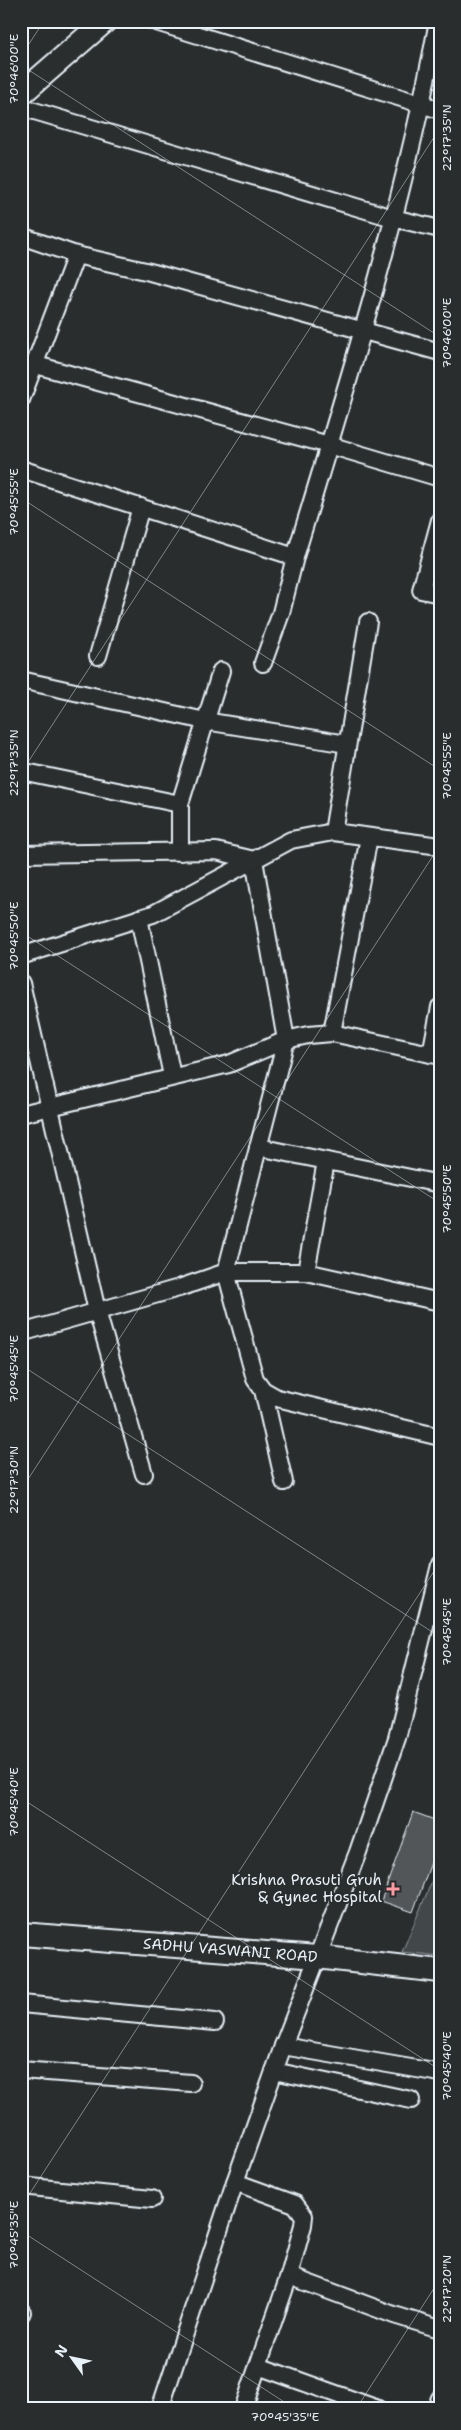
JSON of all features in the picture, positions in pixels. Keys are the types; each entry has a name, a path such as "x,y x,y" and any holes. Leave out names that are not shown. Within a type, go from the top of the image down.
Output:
{"street":[{"path":"21,94 105,21"},
{"path":"153,21 422,106 440,110"},
{"path":"263,662 281,613 295,558 364,331 422,106 438,21"},
{"path":"21,107 393,218 440,229"},
{"path":"21,236 76,255 150,272 440,352"},
{"path":"21,400 36,365 76,255"},
{"path":"36,365 329,445 440,478"},
{"path":"21,468 295,558"},
{"path":"98,656 141,508"},
{"path":"440,520 421,590 440,594"},
{"path":"333,832 368,622"},
{"path":"180,852 180,804 220,671"},
{"path":"21,680 205,721 347,744"},
{"path":"21,771 180,804"},
{"path":"21,956 152,914 291,840 333,832 440,846"},
{"path":"332,1032 368,837"},
{"path":"21,854 216,851 254,860"},
{"path":"254,860 286,1040 226,1272 255,1379 263,1390 284,1482"},
{"path":"139,918 172,1076"},
{"path":"21,983 97,1311 144,1474"},
{"path":"21,1114 228,1064 286,1040 332,1032 436,1055 440,1007"},
{"path":"258,1147 440,1184"},
{"path":"306,1272 326,1161"},
{"path":"21,1333 226,1272 306,1272 440,1302"},
{"path":"263,1390 277,1398 440,1437"},
{"path":"160,2409 274,2070 358,1852 398,1738 440,1565"},
{"name":"SADHU VASWANI ROAD","path":"21,1934 317,1957 440,1971"},
{"path":"21,2004 215,2022"},
{"path":"283,2046 440,2073"},
{"path":"21,2070 191,2083"},
{"path":"274,2070 411,2100"},
{"path":"235,2182 295,2204 304,2216 289,2276 243,2409"},
{"path":"21,2186 152,2199"},
{"path":"289,2276 394,2315 440,2329"},
{"path":"258,2366 378,2409"},
{"path":"436,2409 440,2398"}],"shaded area":[{"path":"440,1862 440,1956 402,1952"}],"building":[{"path":"413,1812 440,1822 440,1838 413,1912 381,1901"}],"place":[{"name":"Krishna Prasuti Gruh & Gynec Hospital","path":"393,1889"}]}
